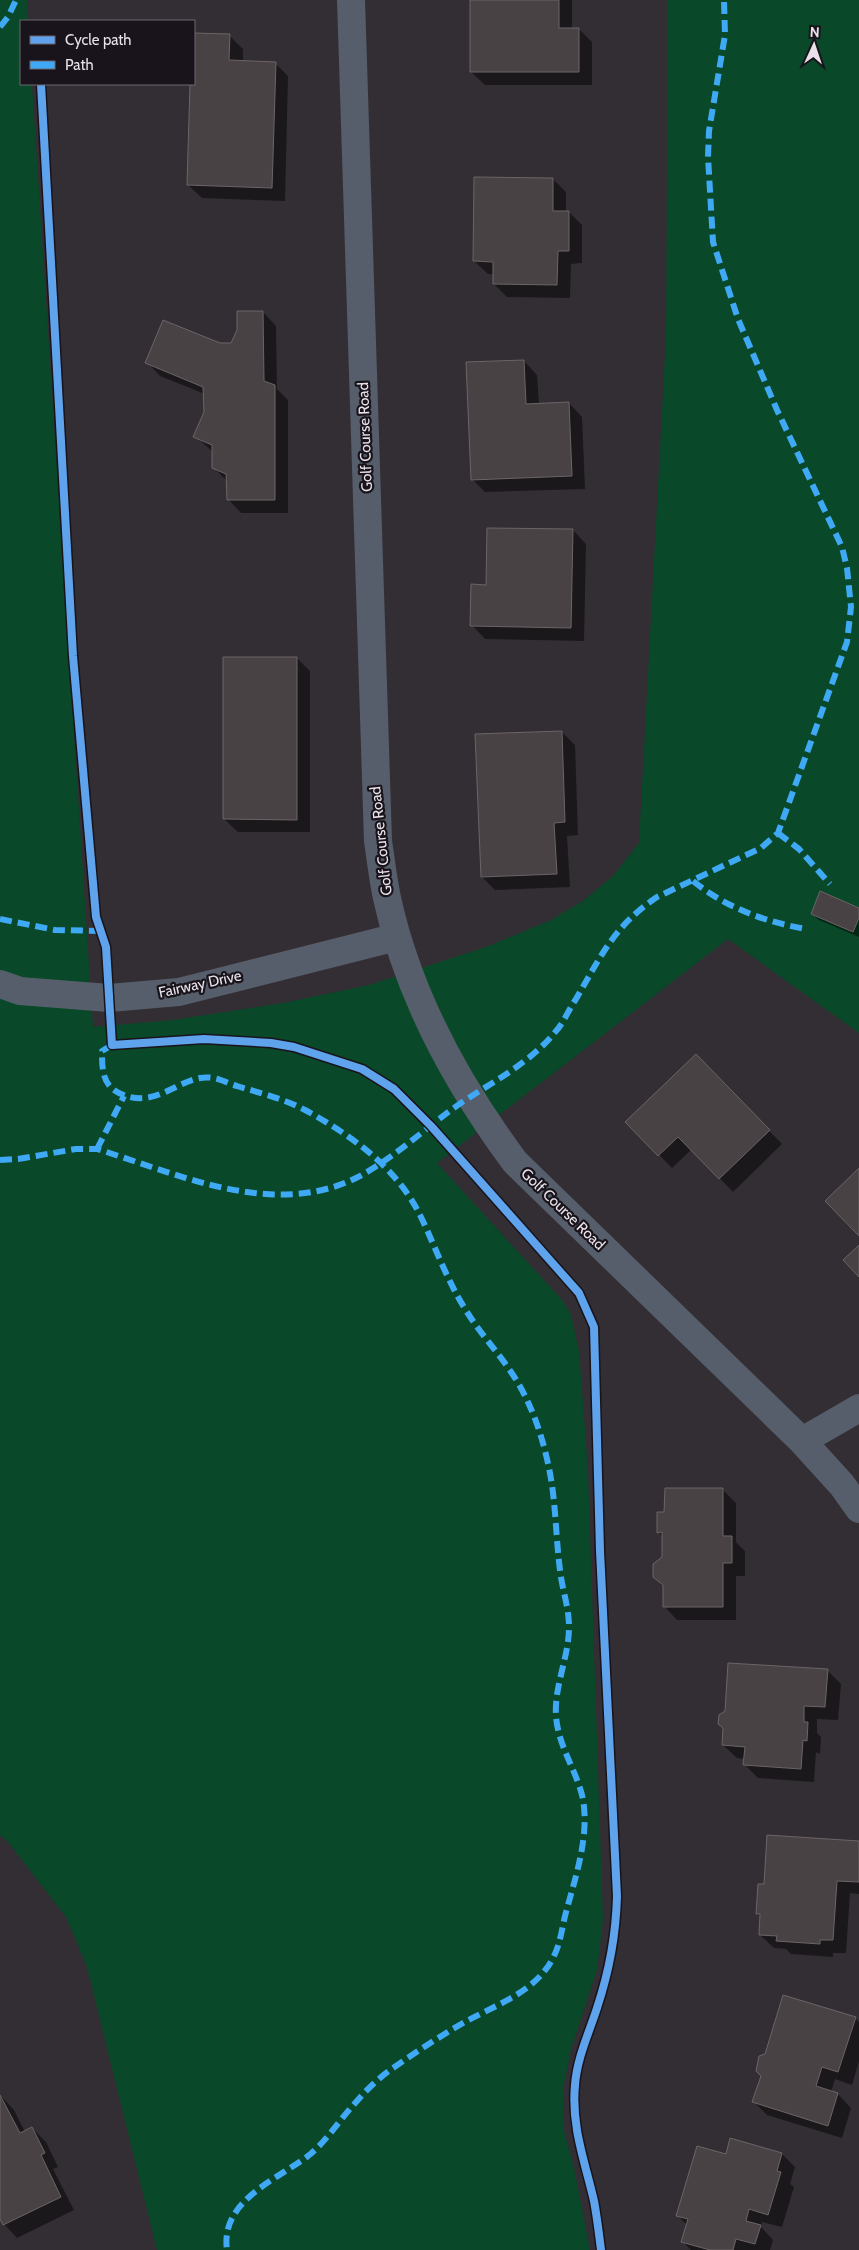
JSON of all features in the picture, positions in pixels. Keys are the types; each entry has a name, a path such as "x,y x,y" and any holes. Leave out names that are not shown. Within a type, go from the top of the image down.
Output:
{"street":[{"name":"Golf Course Road","path":"351,0 375,785 378,842 386,898 397,937 413,983 457,1077 481,1116 515,1162 802,1441 842,1485 859,1509"},
{"name":"Fairway Drive","path":"0,984 20,991 109,998 179,992 397,937"},
{"path":"802,1441 859,1408"}],"green space":[{"path":"0,0 27,0 28,20 20,20 20,85 32,85 93,1027 173,1020 283,1003 369,985 486,947 549,921 583,901 613,876 639,843 666,336 668,0 859,0 859,1033 728,939 437,1163 563,1301 571,1315 579,1351 588,1471 603,1920 597,1970 571,2049 564,2084 563,2107 564,2131 574,2168 590,2250 157,2250 87,1967 66,1917 8,1842 0,1835"}],"building":[{"path":"470,0 559,0 559,28 579,28 579,72 470,72"},
{"path":"195,33 230,34 229,60 276,62 272,188 187,185 190,85 195,85"},
{"path":"474,177 553,178 553,211 569,211 569,251 558,251 557,285 493,284 493,262 473,261"},
{"path":"237,311 263,311 264,381 275,385 275,500 227,500 226,474 212,468 212,445 193,437 204,412 203,387 145,363 163,320 220,343 231,343 237,330"},
{"path":"524,360 526,404 569,402 572,476 471,480 466,362"},
{"path":"487,528 573,529 571,628 470,626 471,584 486,585"},
{"path":"223,657 297,657 297,820 223,819"},
{"path":"562,731 565,822 554,823 557,874 481,877 475,734"},
{"path":"820,891 859,908 859,918 853,932 811,914"},
{"path":"696,1054 770,1130 719,1179 678,1137 658,1156 625,1122"},
{"path":"859,1168 859,1236 825,1201"},
{"path":"859,1245 859,1277 843,1260"},
{"path":"665,1488 723,1488 723,1536 732,1536 732,1563 723,1563 723,1607 663,1607 663,1585 653,1577 653,1564 662,1557 662,1532 657,1533 657,1512 664,1512"},
{"path":"728,1663 828,1669 825,1707 804,1706 804,1722 808,1722 807,1741 803,1740 801,1769 743,1765 745,1747 722,1745 723,1728 718,1724 719,1715 725,1711"},
{"path":"767,1835 859,1841 859,1882 837,1881 833,1940 820,1940 820,1944 776,1941 777,1936 759,1935 760,1914 756,1914 758,1884 764,1884"},
{"path":"783,1995 856,2017 838,2072 822,2067 816,2086 838,2093 828,2126 752,2102 761,2076 756,2071 759,2056 765,2054"},
{"path":"0,2095 20,2133 32,2127 45,2153 41,2155 61,2197 3,2225 0,2219"},
{"path":"730,2138 782,2153 777,2171 781,2172 768,2215 749,2209 746,2221 761,2225 755,2244 736,2239 733,2250 710,2250 681,2242 688,2219 676,2216 697,2146 726,2154"}],"marked path":[{"path":"0,27 8,17 16,0"},
{"path":"0,1160 18,1159 76,1149 97,1149 192,1180 258,1193 291,1194 324,1190 356,1178 405,1146 451,1110 520,1065 545,1043 562,1024 610,943 642,908 657,897 761,848 778,833 847,642 851,607 847,568 842,547 777,410 738,319 713,242 708,157 709,131 725,35 724,0"},
{"path":"778,833 799,849 830,884"},
{"path":"693,881 718,898 746,912 761,918 806,929"},
{"path":"0,919 55,930 101,931"},
{"path":"112,1045 102,1051 103,1070 106,1081 113,1090 119,1093 133,1098 146,1098 158,1095 191,1080 202,1078 219,1079 307,1111 356,1142 399,1182 420,1215 460,1300 472,1320 519,1384 537,1423 551,1479 560,1570 569,1620 567,1649 557,1694 556,1716 563,1747 582,1795 585,1825 581,1856 554,1956 547,1968 526,1988 436,2039 374,2083 315,2150 266,2183 241,2205 232,2218 227,2233 227,2250"},
{"path":"97,1149 124,1096"}],"cycle path":[{"path":"41,85 73,656 96,917 106,947 112,1045 204,1039 271,1043 294,1047 362,1069 394,1089 431,1126 579,1293 594,1327 600,1551 617,1896 615,1924 608,1967 578,2065 574,2100 577,2129 594,2201 601,2250"}]}
